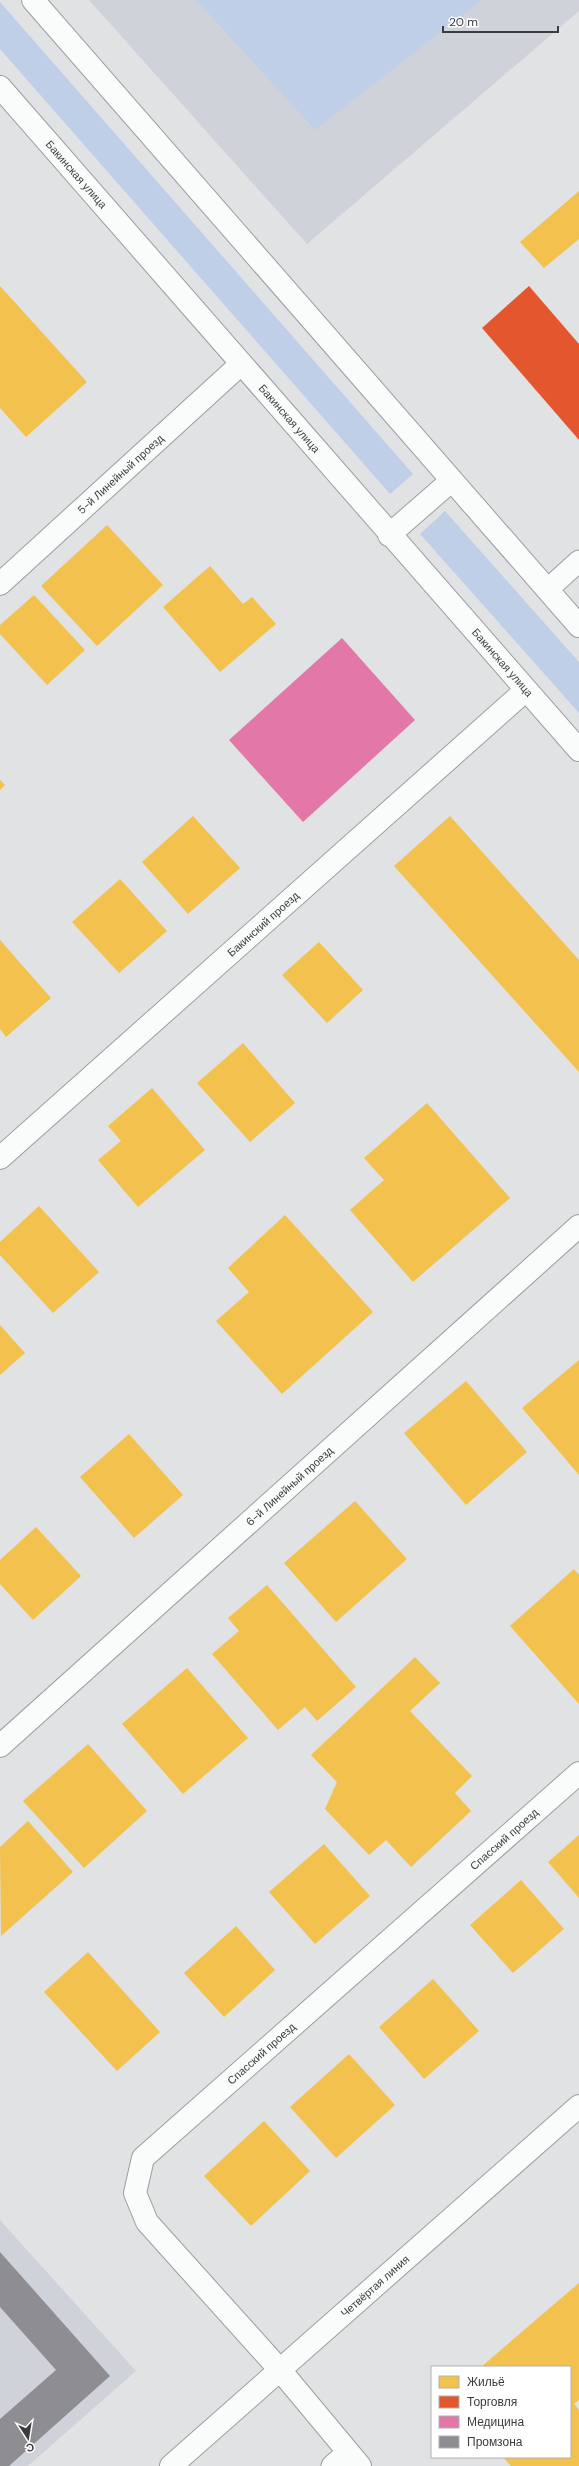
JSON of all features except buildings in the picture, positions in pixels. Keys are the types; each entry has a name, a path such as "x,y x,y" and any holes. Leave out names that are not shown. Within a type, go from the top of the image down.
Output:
{"street":[{"path":"33,0 579,626"},
{"name":"Бакинская улица","path":"0,87 389,535 579,750"},
{"name":"5-й Линейный проезд","path":"0,584 241,364"},
{"path":"389,535 451,481"},
{"name":"Бакинский проезд","path":"0,1158 526,690"},
{"name":"6-й Линейный проезд","path":"0,1746 579,1226"},
{"name":"Спасский проезд","path":"354,2459 280,2370 147,2222 135,2193 142,2158 579,1772"},
{"name":"Четвёртая линия","path":"171,2466 579,2106"}],"lane":[{"path":"547,590 579,560"},
{"path":"332,2466 354,2459"}],"shaded area":[{"path":"89,0 579,0 579,11 307,244"},
{"path":"196,0 482,0 315,130"},
{"path":"0,2 413,474 390,494 0,49"},
{"path":"445,511 579,662 579,713 420,534"},
{"path":"0,2220 136,2371 28,2466 0,2466"}]}
